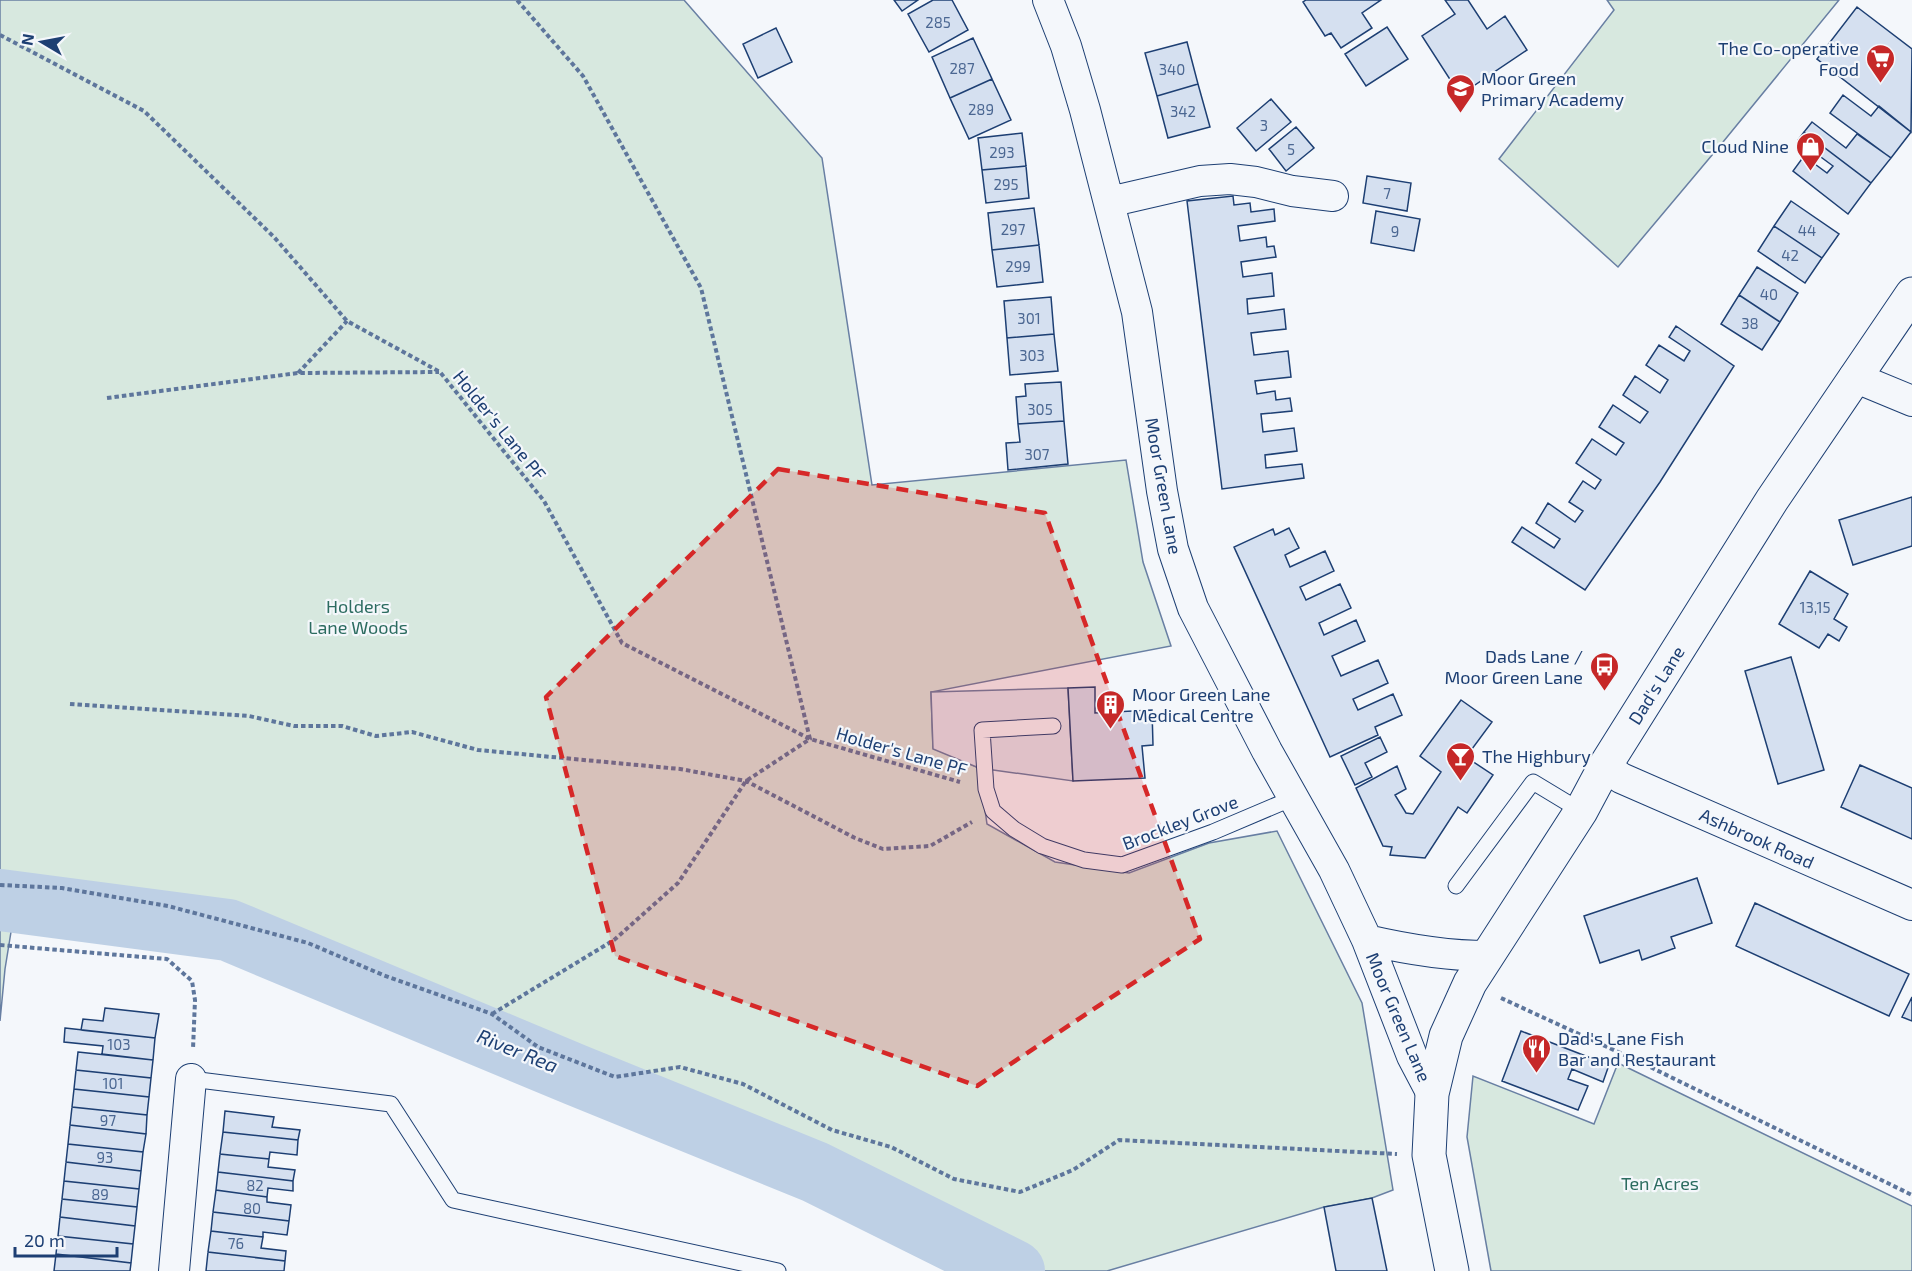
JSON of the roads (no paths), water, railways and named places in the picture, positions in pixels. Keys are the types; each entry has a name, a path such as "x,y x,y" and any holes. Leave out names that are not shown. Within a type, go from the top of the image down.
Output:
{"street":[{"name":"Moor Green Lane","path":"1048,0 1066,45 1085,110 1137,312 1162,491 1173,549 1193,608 1293,798 1334,870 1367,940 1412,1056 1432,1094 1429,1155 1452,1271"},
{"path":"1109,202 1200,181 1230,179 1333,196"},
{"name":"Dad's Lane","path":"1432,1094 1446,1036 1470,983 1581,811 1605,766 1772,500 1912,294"},
{"path":"1854,378 1912,401"},
{"name":"Ashbrook Road","path":"1605,766 1621,778 1912,905"},
{"name":"Moor Green Lane","path":"1367,940 1468,956 1488,956"},
{"path":"174,1271 191,1079"}],"lane":[{"name":"Brockley Grove","path":"1053,726 982,730 986,789 993,811 1014,829 1042,846 1084,860 1122,865 1213,832 1293,798"},
{"path":"1456,886 1533,782 1581,811"},
{"path":"191,1079 391,1104 453,1200 778,1271"}],"waterway":[{"name":"River Rea","path":"0,900 228,930 815,1172 1014,1271"}],"place":[{"name":"The Co-operative Food","path":"1880,84"},
{"name":"Moor Green Primary Academy","path":"1460,114"},
{"name":"Cloud Nine","path":"1810,172"},
{"name":"Dads Lane / Moor Green Lane","path":"1604,692"},
{"name":"Moor Green Lane Medical Centre","path":"1111,730"},
{"name":"The Highbury","path":"1461,782"},
{"name":"Dad's Lane Fish Bar and Restaurant","path":"1537,1074"}],"park label":[{"name":"Holders Lane Woods","path":"358,616"},
{"name":"Ten Acres","path":"1660,1183"}]}
